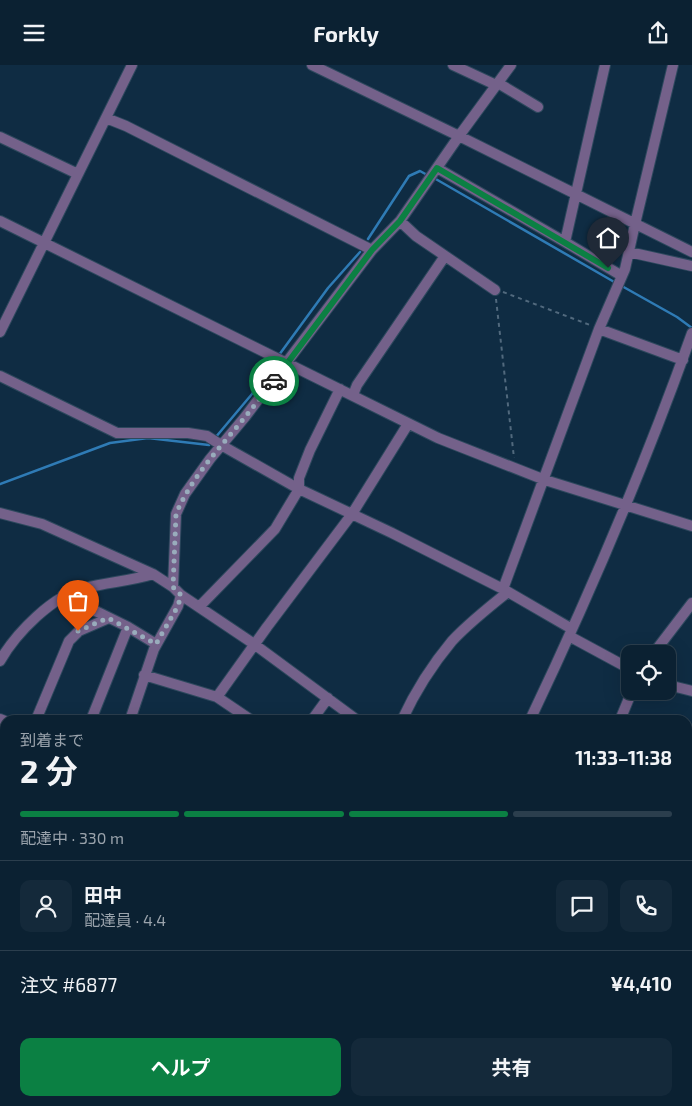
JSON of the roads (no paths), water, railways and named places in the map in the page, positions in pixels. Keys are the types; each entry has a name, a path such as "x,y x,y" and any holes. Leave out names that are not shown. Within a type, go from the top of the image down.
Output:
{"street":[{"path":"0,332 132,65"},
{"path":"453,65 497,84 538,107"},
{"path":"173,587 176,514 185,494 220,444 372,250 400,221 459,136 512,65"},
{"path":"565,242 605,65"},
{"path":"404,715 433,665 453,640 506,590 599,329 626,269 635,223 673,65"},
{"path":"319,66 692,252"},
{"path":"106,118 126,126 372,250"},
{"path":"0,137 78,174"},
{"path":"436,170 565,242 620,281"},
{"path":"0,221 408,424 446,441 545,480 692,526"},
{"path":"400,221 416,236 496,290"},
{"path":"629,252 692,266"},
{"path":"353,395 357,385 445,256"},
{"path":"599,329 683,359"},
{"path":"532,715 626,506 692,333"},
{"path":"0,376 117,433 188,433 207,435 299,489 506,590 621,663"},
{"path":"200,606 275,529 299,489 299,478 310,450 340,389"},
{"path":"217,697 254,644 352,514 408,424"},
{"path":"0,513 42,524 153,573 181,595 254,644 351,715"},
{"path":"0,661 5,652 35,618 63,595 83,588 138,578 153,573"},
{"path":"63,595 128,627 156,644"},
{"path":"132,715 156,644 178,606 181,595"},
{"path":"660,645 692,603"},
{"path":"38,715 70,641 78,631 108,618"},
{"path":"94,715 128,627"},
{"path":"144,675 217,697 244,715"},
{"path":"676,687 692,691"},
{"path":"316,715 328,698"},
{"path":"622,715 628,700"}],"waterway":[{"path":"368,239 409,176 420,171 429,176"},
{"path":"434,178 616,283"},
{"path":"279,355 328,288 360,252"},
{"path":"620,285 677,317 692,328"},
{"path":"215,438 252,394 276,360"},
{"path":"0,484 110,443 148,438 209,445 211,442"}]}
